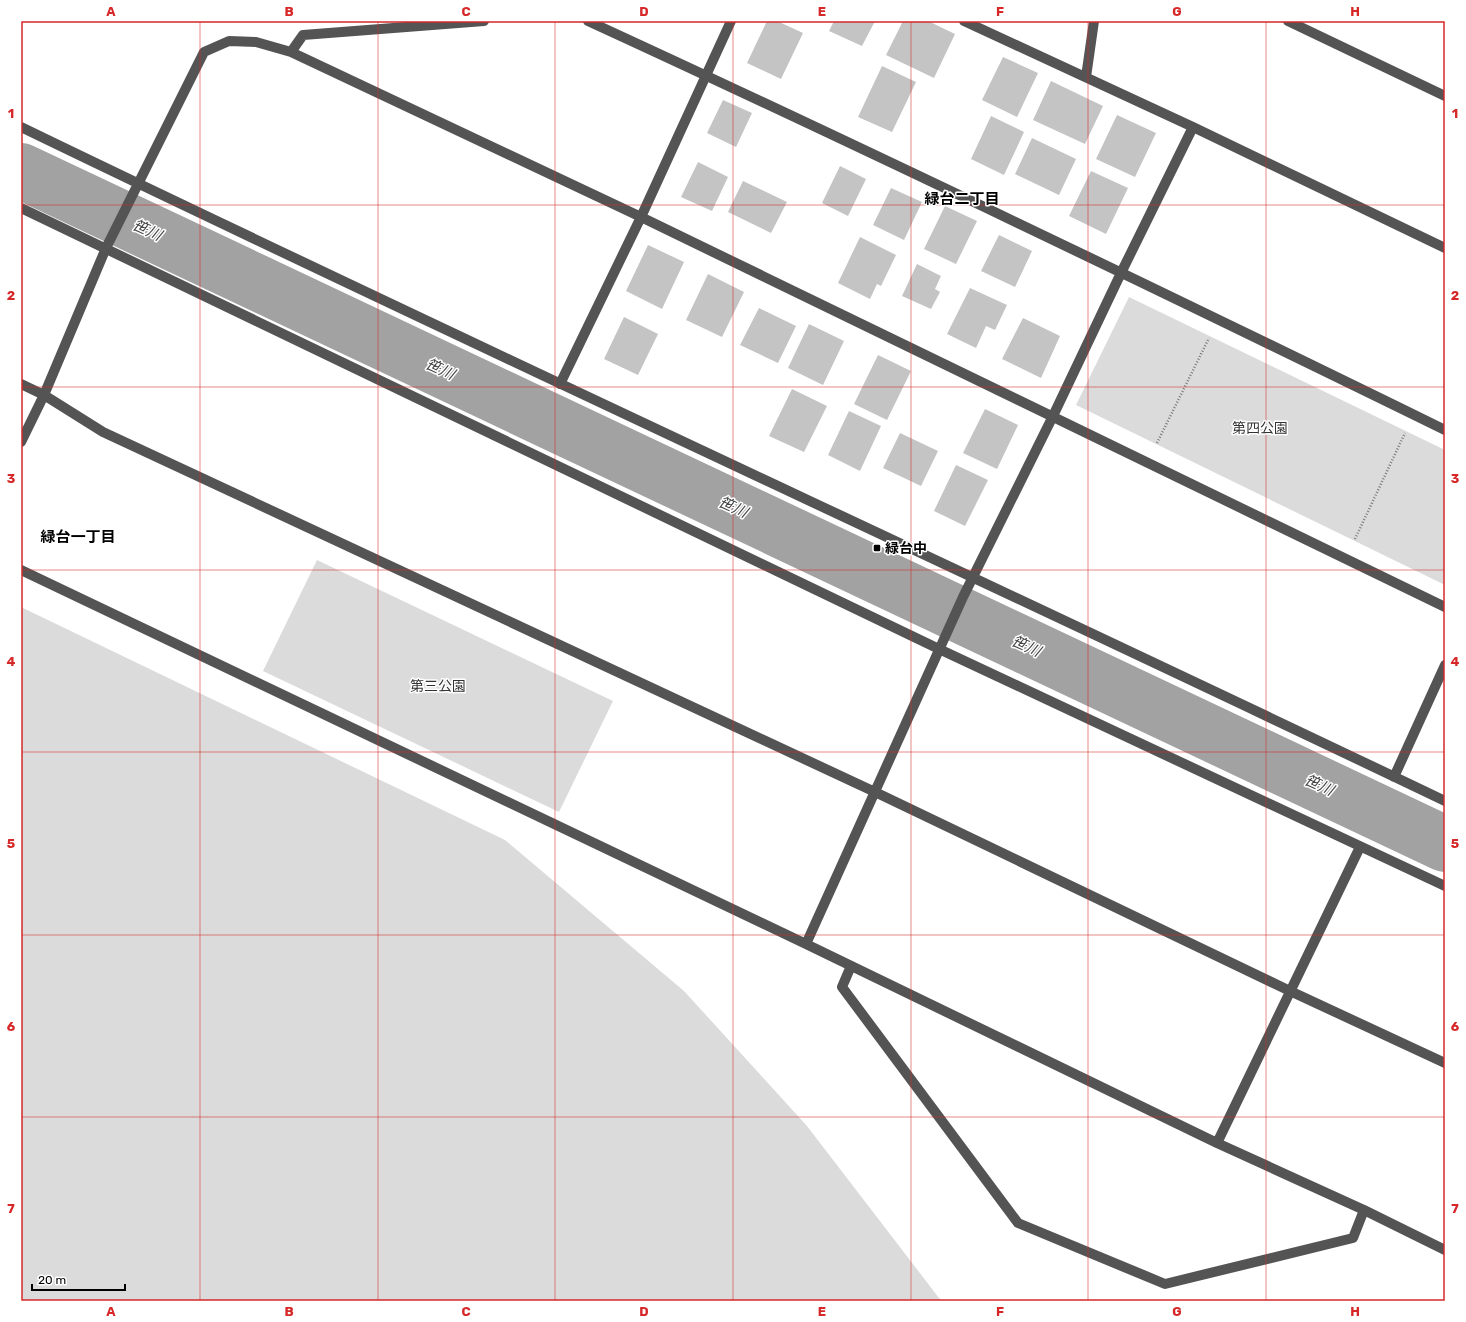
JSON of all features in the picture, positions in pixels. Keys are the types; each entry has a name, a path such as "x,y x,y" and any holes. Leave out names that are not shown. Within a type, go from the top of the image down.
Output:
{"street":[{"path":"291,52 303,35 484,21"},
{"path":"588,21 706,75 1121,273 1445,430"},
{"path":"560,384 641,217 731,21"},
{"path":"964,21 1193,127 1445,248"},
{"path":"1086,77 1094,21"},
{"path":"1288,21 1445,96"},
{"path":"21,442 44,395 106,248 204,52 229,41 256,42 291,52 641,217 1445,606"},
{"path":"21,127 560,384 973,577 1445,801"},
{"path":"806,944 963,597 1054,416 1121,273 1193,127"},
{"path":"21,208 940,649 1445,886"},
{"path":"21,384 44,395 103,432 875,792 1290,991 1445,1062"},
{"path":"21,570 806,944 1217,1143 1364,1210 1445,1250"},
{"path":"1394,776 1445,665"},
{"path":"1217,1143 1360,846"},
{"path":"851,966 842,987 1018,1223 1165,1284 1353,1238 1364,1210"}],"path":[{"path":"1148,462 1218,320"},
{"path":"1345,558 1414,415"}],"green space":[{"name":"第四公園","path":"1129,297 1445,450 1445,585 1076,405"},
{"name":"第三公園","path":"317,560 613,701 559,812 263,671"},
{"path":"23,608 505,840 684,991 807,1126 939,1298 943,1301 21,1301 21,610"}],"building":[{"path":"767,21 777,21 803,33 781,79 747,63"},
{"path":"834,21 875,21 862,46 829,31"},
{"path":"903,21 928,21 955,34 934,78 886,55"},
{"path":"1003,57 1038,73 1017,117 982,100"},
{"path":"882,66 916,82 892,132 858,117"},
{"path":"1051,81 1103,106 1085,144 1033,120"},
{"path":"723,100 752,113 736,147 707,133"},
{"path":"1117,115 1156,133 1135,177 1096,159"},
{"path":"991,116 1024,132 1004,175 971,159"},
{"path":"1032,138 1076,159 1059,195 1015,174"},
{"path":"698,162 728,177 712,211 681,197"},
{"path":"840,166 866,179 848,216 822,203"},
{"path":"1091,171 1128,188 1106,234 1069,216"},
{"path":"743,181 787,202 771,233 728,212"},
{"path":"891,188 922,202 904,240 873,225"},
{"path":"945,206 977,221 956,264 924,249"},
{"path":"999,235 1032,251 1015,287 981,271"},
{"path":"860,237 896,255 881,286 877,284 870,299 838,283"},
{"path":"648,245 684,262 662,309 626,291"},
{"path":"917,264 941,276 935,289 940,292 931,309 902,296"},
{"path":"708,274 744,292 722,337 686,320"},
{"path":"970,288 1007,305 995,330 986,326 976,348 947,334"},
{"path":"759,308 796,326 778,363 740,345"},
{"path":"624,317 658,334 638,375 604,359"},
{"path":"1023,318 1060,336 1041,378 1002,359"},
{"path":"809,324 844,341 823,385 788,368"},
{"path":"878,355 911,371 887,420 854,404"},
{"path":"792,389 827,406 804,452 769,436"},
{"path":"985,409 1018,425 997,469 963,453"},
{"path":"849,411 881,426 860,471 828,455"},
{"path":"900,433 938,451 921,486 883,468"},
{"path":"956,465 988,480 965,526 934,511"}],"waterway":[{"name":"笹川","path":"21,171 1445,844"}],"place":[{"name":"緑台中","path":"877,548"}],"district":[{"name":"緑台二丁目","path":"962,199"},
{"name":"緑台一丁目","path":"78,537"}]}
